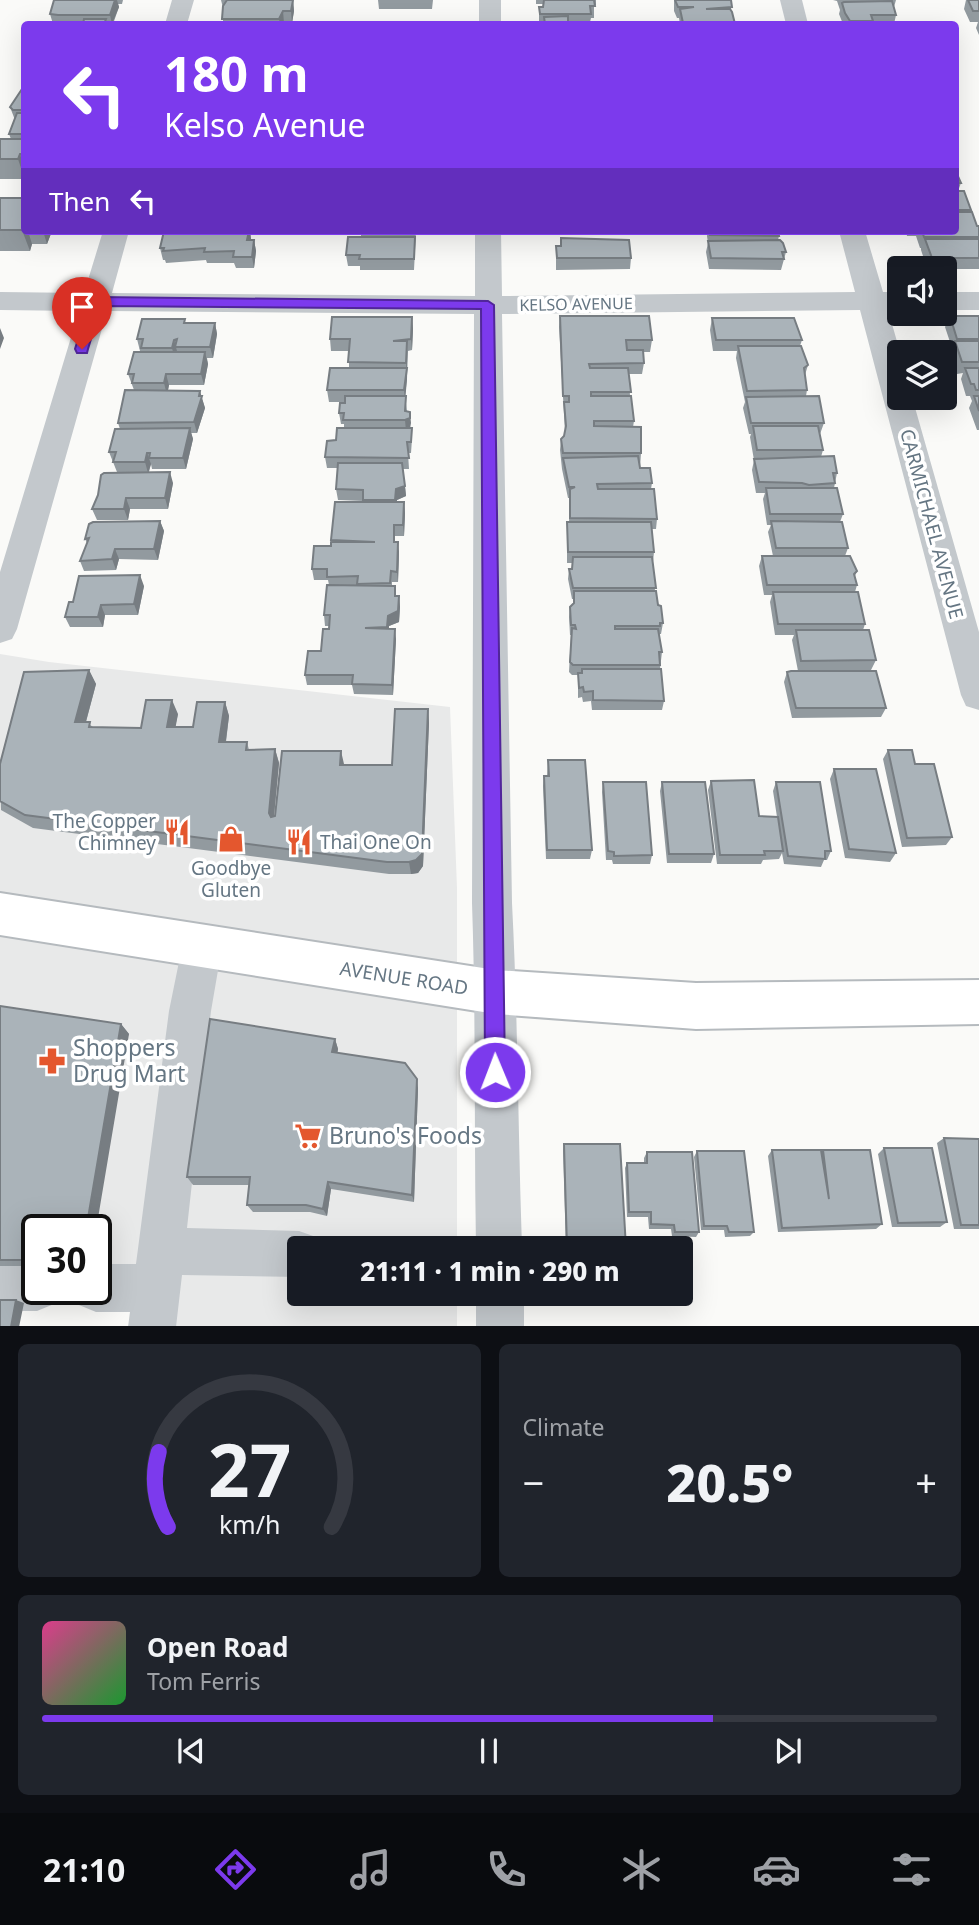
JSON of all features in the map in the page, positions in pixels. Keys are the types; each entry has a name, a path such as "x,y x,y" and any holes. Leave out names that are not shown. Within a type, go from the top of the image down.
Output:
{"main road":[{"name":"AVENUE ROAD","path":"0,914 496,992 696,1006 979,1002"}],"street":[{"path":"177,21 183,0"},
{"path":"490,0 490,21"},
{"path":"790,0 796,21"},
{"path":"0,629 116,235"},
{"path":"488,235 492,889 499,1236"},
{"name":"CARMICHAEL AVENUE","path":"854,235 886,301 979,695"},
{"name":"KELSO AVENUE","path":"0,301 488,305 886,301"},
{"path":"957,301 979,301"},
{"path":"156,1288 190,1011 202,947"},
{"path":"112,1288 156,1288 287,1257"},
{"path":"0,1287 21,1287"},
{"path":"500,1306 500,1326"}],"shaded area":[{"path":"0,654 49,662 450,707 457,888 457,1236 287,1236 287,1306 457,1306 457,1326 146,1326 149,1308 74,1305 112,1305 112,1214 21,1214 21,1303 0,1302"}],"building":[{"path":"54,0 115,0 110,15 58,15 50,14"},
{"path":"227,0 293,0 291,11 283,11 279,19 222,19 223,6"},
{"path":"544,0 594,0 595,6 590,6 591,14 540,14 539,7 543,7"},
{"path":"675,0 731,0 732,7 706,9 730,9 734,21 683,21 680,9 694,7 678,7"},
{"path":"968,0 979,0 979,11 973,11"},
{"path":"892,1 896,15 871,15 873,21 850,21 842,3 844,2"},
{"path":"568,16 568,21 545,21 544,17"},
{"path":"84,19 106,19 105,21 84,21"},
{"path":"21,90 21,110 13,110 10,107"},
{"path":"17,113 21,113 21,134 9,134"},
{"path":"0,139 21,139 21,154 18,159 0,159"},
{"path":"959,191 964,191 971,210 959,210"},
{"path":"0,198 21,198 21,230 0,230"},
{"path":"959,212 972,212 979,226 979,237 923,235 959,235"},
{"path":"163,235 248,235 247,240 254,240 252,257 233,257 234,251 204,252 205,248 163,251 164,248 160,248"},
{"path":"710,235 779,235 779,236"},
{"path":"348,237 415,237 414,259 359,259 360,255 346,255"},
{"path":"561,238 629,240 631,258 557,258 556,246 561,246"},
{"path":"925,239 979,239 979,258 931,256"},
{"path":"780,240 786,252 782,252 784,259 711,258 708,241"},
{"path":"560,316 649,316 652,340 626,340 627,350 643,350 644,363 589,364 590,368 628,368 631,392 591,392 591,396 631,396 634,421 594,421 594,426 641,427 641,453 563,453 561,439 566,426 564,402 569,402 569,396 563,396"},
{"path":"957,316 979,316 979,339 957,339 953,326 957,326"},
{"path":"332,317 412,317 411,339 393,341 407,341 406,363 348,362 350,339 330,339"},
{"path":"712,318 794,318 802,340 716,340"},
{"path":"142,319 185,319 184,323 215,323 210,347 175,347 177,339 174,340 172,348 141,348 143,339 137,339"},
{"path":"957,341 979,341 979,362 962,362"},
{"path":"738,346 801,346 808,365 804,368 807,390 747,391"},
{"path":"134,352 205,352 201,374 166,374 164,383 132,383 134,374 128,374"},
{"path":"330,368 407,368 404,390 327,390"},
{"path":"965,368 979,368 979,390 971,384"},
{"path":"125,390 200,391 199,396 202,396 194,422 118,423"},
{"path":"345,396 406,396 405,411 410,412 410,418 343,420 344,413 339,413 340,403 345,403"},
{"path":"819,396 824,423 751,423 746,397"},
{"path":"974,396 979,396 979,411"},
{"path":"753,426 818,426 823,450 757,450"},
{"path":"190,428 183,458 149,458 150,453 147,453 145,462 113,462 116,452 109,452 115,429"},
{"path":"337,428 412,428 411,442 407,442 409,458 325,457 327,441 336,440"},
{"path":"638,456 640,468 650,468 652,483 597,484 598,489 654,489 657,519 570,518 570,489 575,487 569,487 563,458"},
{"path":"834,456 837,473 833,473 835,483 809,485 759,482 754,459"},
{"path":"338,463 402,463 405,486 396,489 395,500 363,500 363,490 336,489"},
{"path":"170,472 165,498 126,498 124,509 92,509 98,495 101,475 104,473"},
{"path":"766,488 837,488 843,514 770,514"},
{"path":"335,502 404,502 403,525 394,525 394,542 398,542 397,572 391,571 390,583 357,584 358,576 327,577 327,569 312,569 314,546 331,546 331,542 375,542 331,540"},
{"path":"160,521 154,549 115,549 112,559 80,561 89,538 85,539 89,524 93,522"},
{"path":"771,521 842,522 848,548 776,548"},
{"path":"567,522 651,522 654,552 568,552"},
{"path":"762,556 850,556 857,571 854,574 857,585 767,585"},
{"path":"573,557 652,557 656,588 573,588 569,569 572,569"},
{"path":"140,575 134,604 101,605 98,617 65,617 69,602 73,602 79,576"},
{"path":"327,585 395,586 395,596 399,596 398,611 388,616 387,627 365,628 395,629 392,685 352,684 353,675 305,675 308,651 321,651 323,629 329,629 330,615 324,615"},
{"path":"574,591 656,591 663,623 660,623 660,626 615,626 615,629 658,629 662,652 659,652 660,665 573,665 570,662 572,628 576,629 575,625 571,625 570,607 574,603"},
{"path":"773,592 858,592 865,624 778,624"},
{"path":"796,630 869,630 876,660 801,661"},
{"path":"582,669 661,669 664,701 593,700 593,691 584,692 583,687 579,688 578,673 582,673"},
{"path":"89,670 75,722 90,722 89,727 141,728 146,700 172,700 167,727 193,727 197,702 225,702 219,742 247,742 246,750 275,749 269,813 271,817 275,816 282,751 341,751 340,765 392,765 395,709 428,709 422,854 409,862 387,862 25,815 0,801 0,764 24,672"},
{"path":"876,671 886,708 796,708 787,672"},
{"path":"888,750 912,750 915,764 934,764 952,837 907,838"},
{"path":"548,760 585,760 592,850 547,850 544,776 549,776"},
{"path":"834,769 876,769 896,853 849,849"},
{"path":"754,780 759,816 778,817 783,851 764,851 765,855 720,855 711,781"},
{"path":"603,782 646,782 652,855 614,856 614,852 608,851"},
{"path":"662,782 705,782 714,854 669,854"},
{"path":"776,782 820,782 831,851 825,851 825,859 788,856"},
{"path":"0,1006 121,1024 89,1214 21,1214 21,1260 0,1260"},
{"name":"Bruno's Foods","path":"210,1019 335,1039 332,1052 405,1063 417,1079 412,1195 328,1182 323,1209 306,1205 247,1205 250,1177 187,1177"},
{"path":"944,1138 979,1139 979,1225 961,1225"},
{"path":"564,1144 620,1144 625,1236 567,1236"},
{"path":"884,1148 932,1148 947,1222 898,1223"},
{"path":"772,1150 821,1150 829,1199 823,1150 870,1150 882,1224 782,1228"},
{"path":"697,1151 744,1151 754,1232 729,1232 727,1226 704,1226"},
{"path":"647,1152 692,1152 699,1232 675,1232 674,1225 651,1224 651,1212 629,1212 627,1163 647,1163"},
{"path":"0,1300 16,1300 11,1326 0,1326"}],"place":[{"name":"The Copper Chimney","path":"177,832"},
{"name":"Goodbye Gluten","path":"231,839"},
{"name":"Thai One On","path":"299,842"},
{"name":"Shoppers Drug Mart","path":"52,1061"},
{"name":"Bruno's Foods","path":"308,1136"}],"route":[{"path":"82,349 96,301 488,305 495,1072"}]}
